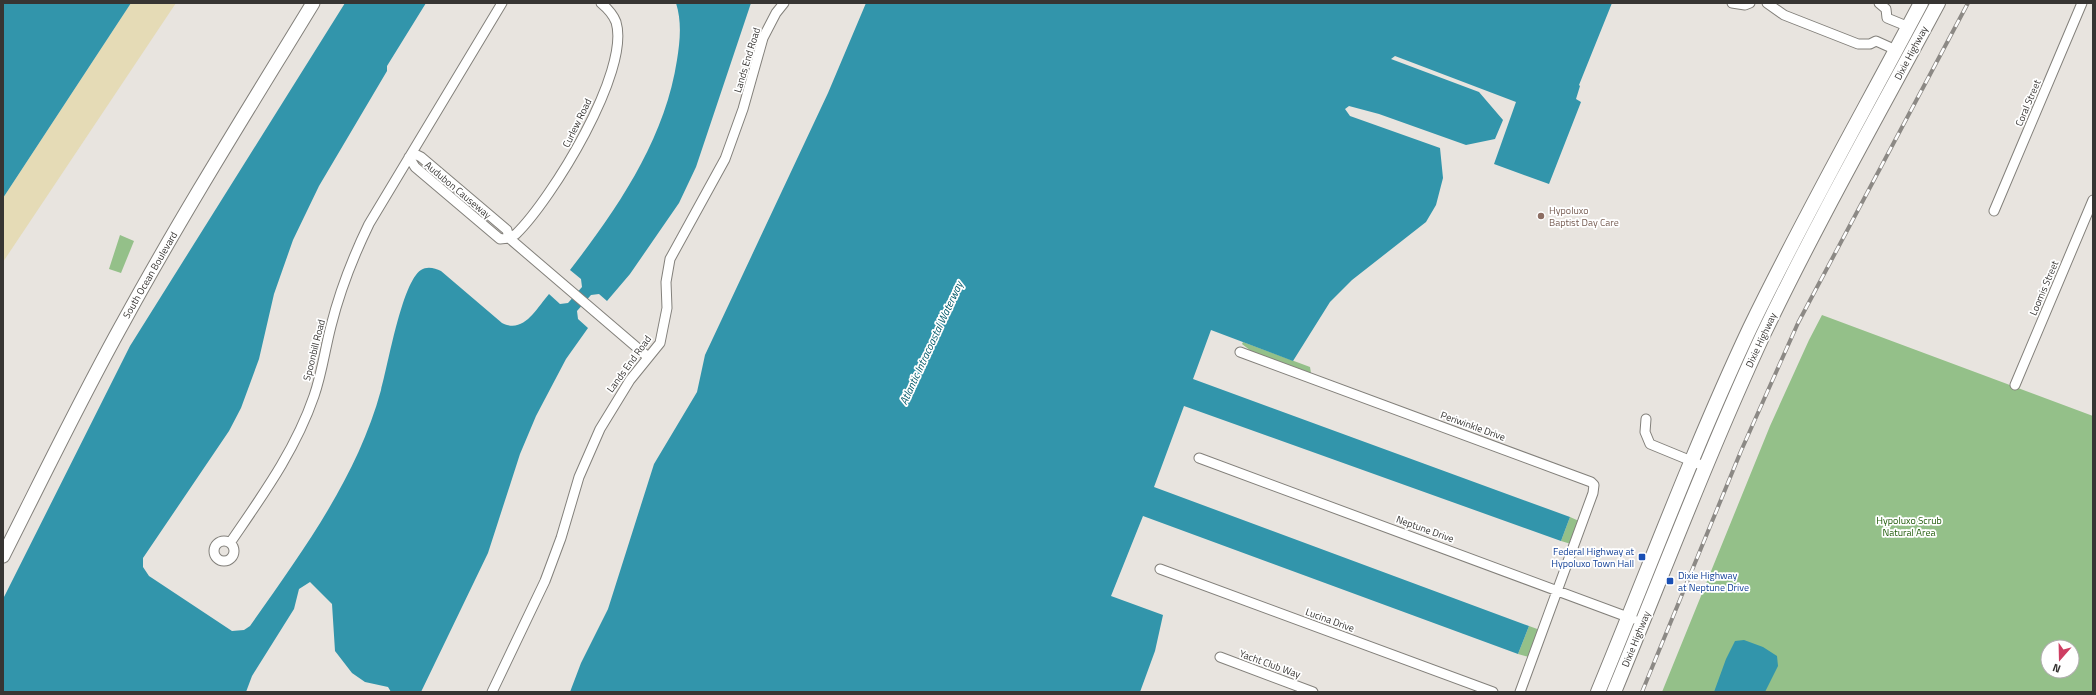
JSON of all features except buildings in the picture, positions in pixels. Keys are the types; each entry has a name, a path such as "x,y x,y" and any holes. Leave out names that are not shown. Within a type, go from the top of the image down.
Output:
{"main road":[{"name":"South Ocean Boulevard","path":"3,556 69,422 124,319 182,218 313,3"},
{"name":"Dixie Highway","path":"1598,692 1692,461 1734,364 1768,292 1922,3"},
{"name":"Dixie Highway","path":"1614,692 1735,397 1781,299 1938,3"},
{"path":"1860,118 1862,144"},
{"path":"1768,292 1781,299"}],"street":[{"path":"409,158 502,3"},
{"name":"Curlew Road","path":"509,238 522,228 558,179 576,150 600,101 614,55 617,34 613,17 601,3"},
{"name":"Lands End Road","path":"492,692 549,570 577,482 596,436 614,404 660,343 667,308 666,282 670,259 725,159 744,109 764,38 776,13 784,3"},
{"path":"1732,3 1745,5 1750,3"},
{"path":"1767,3 1784,15 1858,44 1870,44 1876,41 1896,50"},
{"path":"1879,3 1886,9 1887,18 1909,27"},
{"name":"Coral Street","path":"1994,211 2082,3"},
{"name":"Audubon Causeway","path":"409,158 417,155 421,157 507,230 509,238 648,357"},
{"name":"Spoonbill Road","path":"230,543 281,468 303,424 314,396 330,328 348,272 369,224 409,158"},
{"name":"Loomis Street","path":"2015,385 2093,200"},
{"name":"Periwinkle Drive","path":"1240,352 1591,482 1594,485 1594,492 1558,590"},
{"path":"1646,419 1645,432 1650,444 1706,466"},
{"name":"Neptune Drive","path":"1199,458 1643,622"},
{"name":"Lucina Drive","path":"1160,569 1493,692"},
{"path":"1520,692 1558,590"},
{"name":"Yacht Club Way","path":"1220,657 1313,692"}],"green space":[{"path":"120,235 134,241 121,273 109,269"},
{"name":"Hypoluxo Scrub Natural Area","path":"1822,315 2093,416 2093,692 1662,692 1770,426"},
{"path":"1243,342 1310,367 1311,373 1251,351 1242,344"},
{"path":"1570,517 1579,521 1571,544 1561,541"},
{"path":"1529,626 1540,630 1529,657 1518,654"}],"sand":[{"path":"131,3 176,3 3,262 3,198"}],"water":[{"path":"3,3 131,3 3,198"},
{"path":"345,3 426,3 387,66 387,71 319,186 293,240 274,294 259,359 241,408 229,431 143,558 143,567 149,576 232,631 244,630 250,626 308,542 343,484 358,454 371,422 381,390 396,326 408,290 414,278 421,270 426,268 434,268 441,271 502,323 510,326 523,323 534,313 549,294 560,304 568,303 582,287 581,279 570,270 622,197 651,145 662,117 671,89 679,46 680,24 676,3 751,3 696,167 679,203 630,274 607,301 599,294 591,295 577,311 578,319 588,328 566,359 536,416 520,454 488,553 421,692 391,692 388,687 365,682 352,673 335,651 332,604 310,582 299,589 294,609 252,676 246,692 3,692 3,599 130,346"},
{"name":"Atlantic Intracoastal Waterway","path":"866,3 1612,3 1579,85 1576,99 1581,102 1549,184 1494,164 1516,102 1395,56 1391,59 1479,92 1503,120 1495,139 1466,145 1379,114 1349,106 1345,109 1350,116 1440,148 1443,178 1436,205 1426,222 1352,280 1330,302 1293,361 1211,330 1193,379 1570,517 1561,541 1184,406 1154,487 1529,626 1518,654 1143,516 1111,596 1163,615 1155,651 1140,692 570,692 581,663 608,609 654,464 697,392 705,355 828,93"},
{"path":"1744,640 1763,647 1777,656 1778,666 1765,692 1714,692 1726,659 1735,641"}],"railway":[{"path":"1642,692 1741,451 1798,323 1968,3"}],"place":[{"name":"Hypoluxo Baptist Day Care","path":"1541,216"},
{"name":"Federal Highway at Hypoluxo Town Hall","path":"1642,557"},
{"name":"Dixie Highway at Neptune Drive","path":"1670,581"}]}
